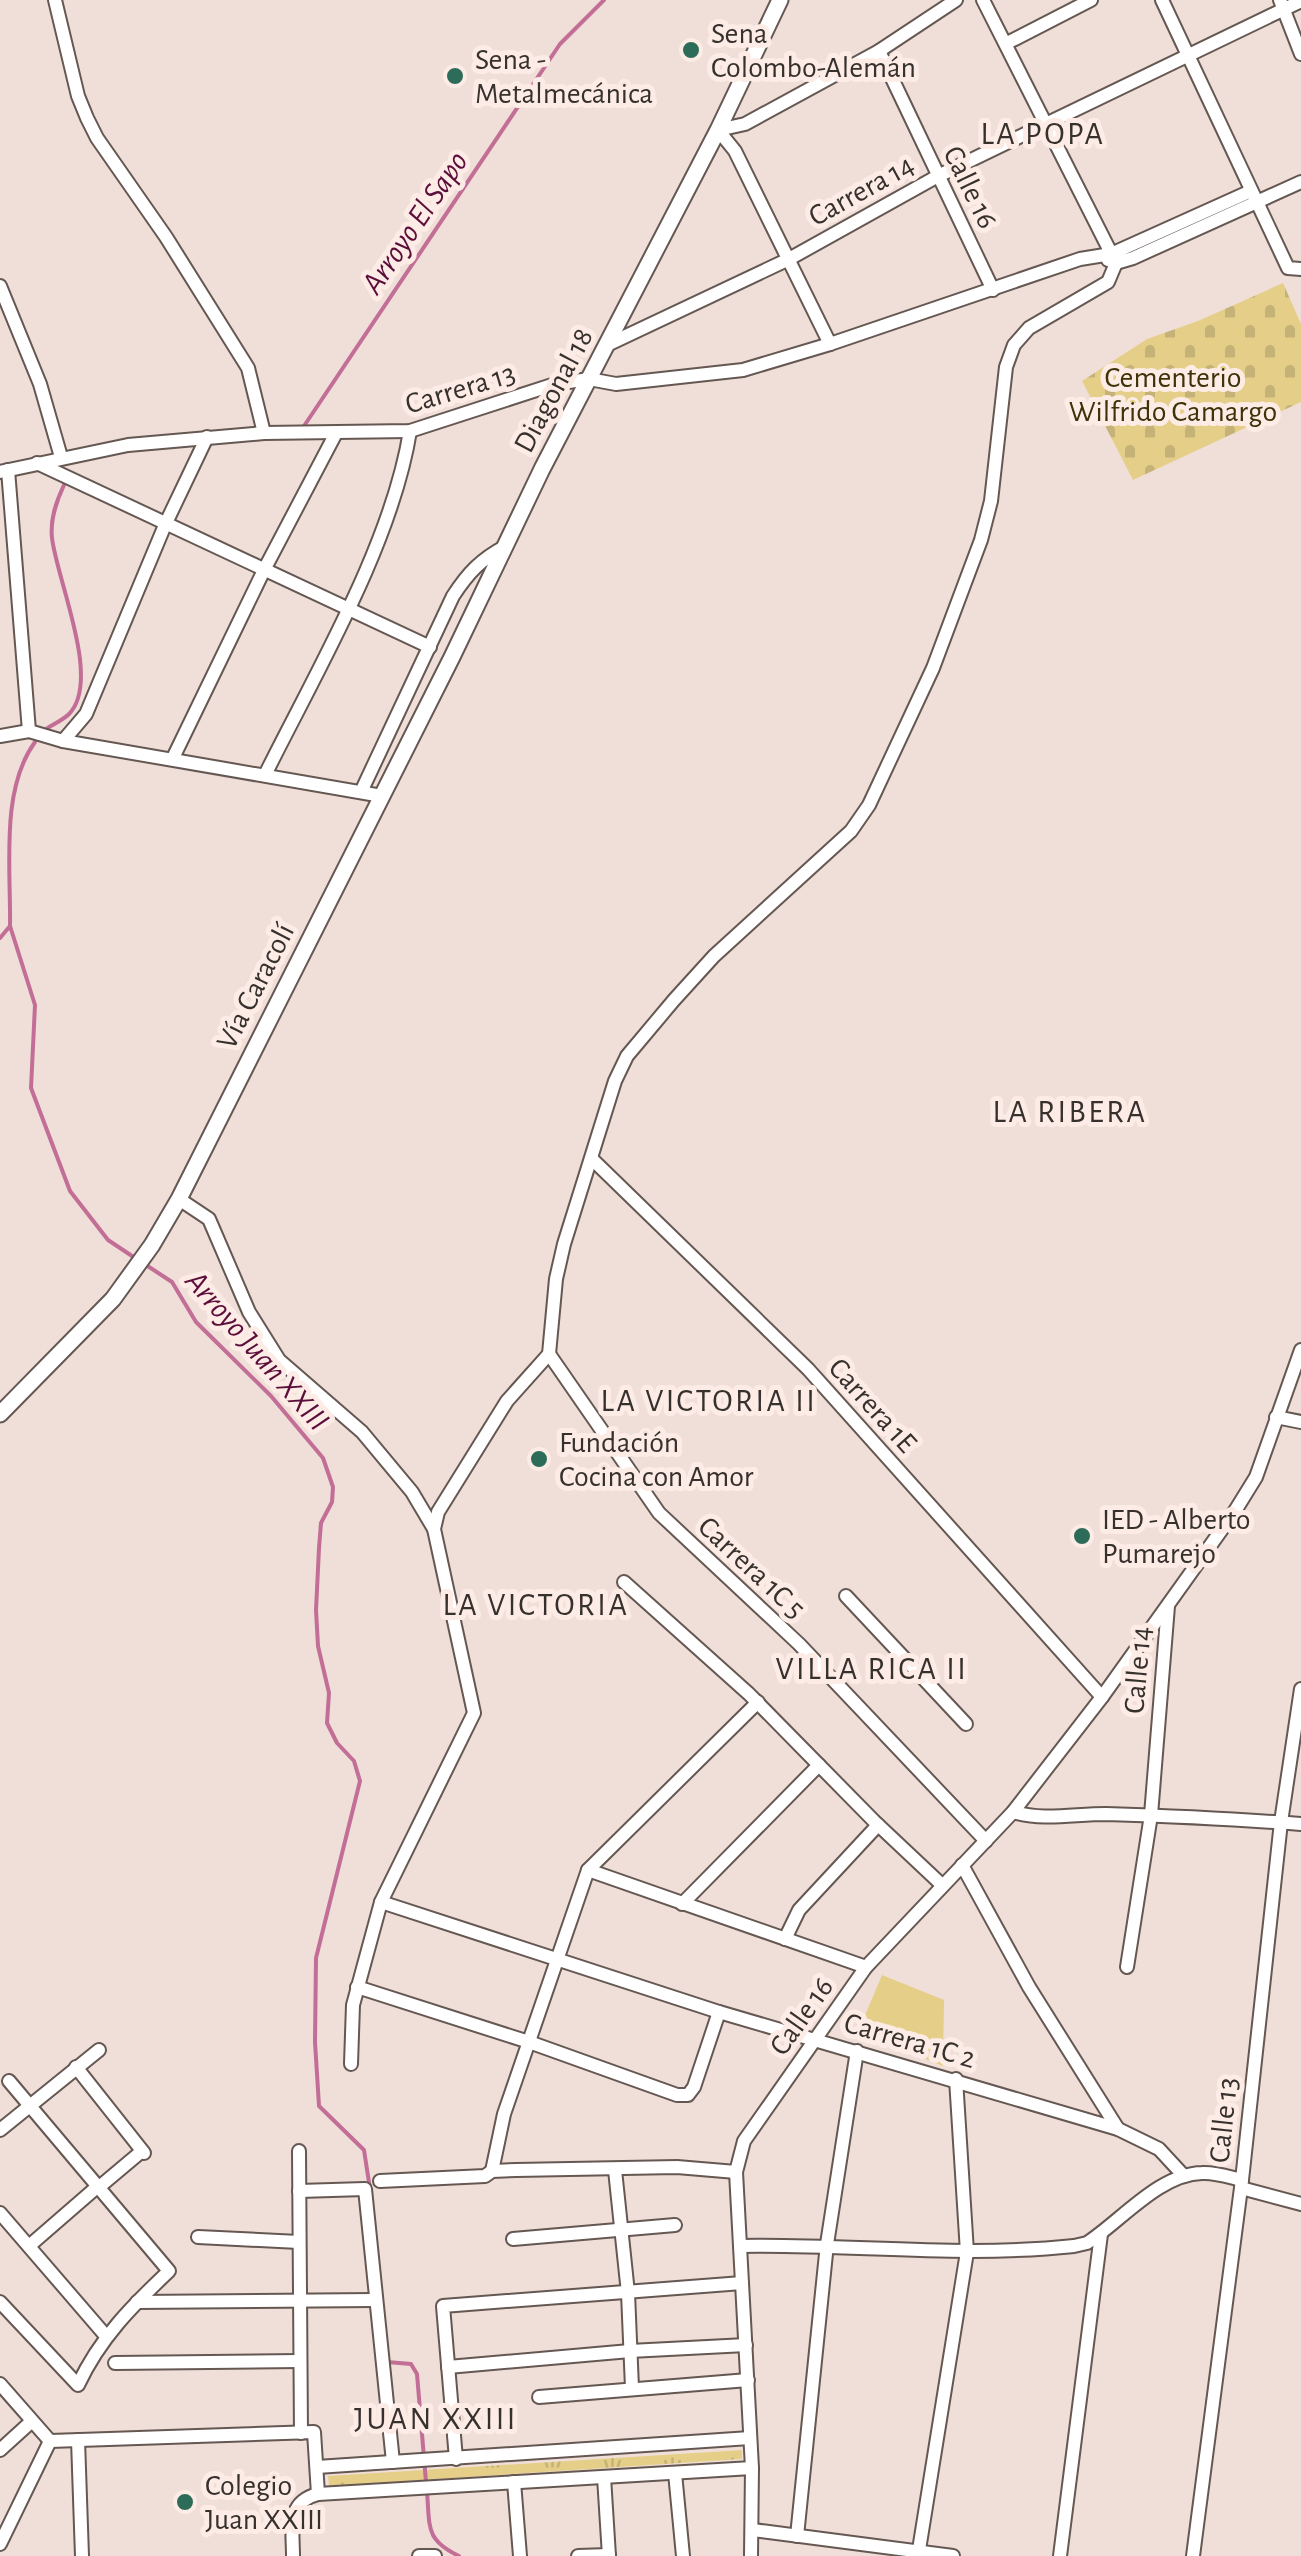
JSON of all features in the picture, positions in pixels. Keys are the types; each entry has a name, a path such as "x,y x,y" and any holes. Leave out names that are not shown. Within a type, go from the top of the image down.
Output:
{"main road":[{"name":"Diagonal 18","path":"506,546 780,0"},
{"name":"Vía Caracolí","path":"0,1414 114,1300 179,1199 506,546"}],"street":[{"path":"55,0 78,96 97,138 166,237 248,368 264,434"},
{"path":"830,344 735,151 718,130 744,124 879,51 956,0"},
{"path":"434,1529 438,1512 507,1401 549,1354 556,1279 615,1081 627,1056 714,956 851,832 869,806 933,668 980,540 991,502 1006,367 1014,345 1030,328 1108,282 1108,258 983,0"},
{"path":"1007,43 1091,0"},
{"path":"1162,0 1253,196 1294,268"},
{"name":"Carrera 14","path":"607,345 789,258 938,176 1188,56 1281,5 1301,2"},
{"path":"1281,5 1301,54"},
{"name":"Calle 16","path":"879,51 993,290"},
{"name":"Carrera 13","path":"4,471 128,444 264,434 410,431 555,384 589,379 616,384 743,370 1080,258 1108,258 1253,196 1301,182"},
{"path":"0,286 40,384 62,457"},
{"path":"265,775 347,609 396,495 410,431"},
{"path":"173,758 336,433"},
{"path":"62,742 86,714 208,437"},
{"path":"37,463 430,647"},
{"path":"4,471 35,733"},
{"name":"Diagonal 18","path":"361,792 453,596 469,572 486,556 506,546"},
{"path":"0,736 35,733 62,742 382,796"},
{"name":"Carrera 1E","path":"593,1160 808,1369 1102,1698"},
{"path":"179,1199 209,1219 249,1312 278,1360 362,1432 412,1492 434,1529 474,1713 381,1902 353,2005 351,2064"},
{"name":"Calle 14","path":"1128,1967 1151,1815 1168,1603 1256,1477 1301,1350"},
{"name":"Carrera 1C 5","path":"549,1354 659,1513 798,1644 986,1842"},
{"path":"1276,1417 1301,1422"},
{"path":"624,1582 758,1702 942,1886"},
{"path":"846,1596 966,1724"},
{"name":"Calle 16","path":"751,2556 752,2468 736,2172 744,2140 866,1967 1012,1812 1102,1698 1168,1603"},
{"name":"Calle 13","path":"1193,2556 1242,2184 1281,1822 1301,1689"},
{"path":"492,2171 504,2114 588,1870 758,1702"},
{"path":"682,1904 819,1765"},
{"path":"1012,1812 1039,1818 1151,1815 1301,1824"},
{"path":"786,1939 799,1910 878,1826"},
{"path":"962,1865 1029,1987 1118,2129"},
{"path":"588,1870 866,1967"},
{"name":"Carrera 1C 2","path":"381,1902 719,2012 1118,2129 1159,2149 1184,2176"},
{"path":"357,1987 529,2042 677,2096 688,2095 694,2086 719,2012"},
{"path":"0,2130 99,2050"},
{"path":"797,2536 827,2244 857,2050"},
{"path":"29,2246 143,2152 76,2068"},
{"path":"918,2554 967,2252 956,2079"},
{"path":"0,2302 78,2385 106,2336 169,2271 9,2081"},
{"path":"298,2151 300,2361 318,2494"},
{"path":"380,2181 484,2176 492,2171 678,2167 736,2172"},
{"path":"615,2170 628,2293 632,2388"},
{"path":"740,2246 827,2244 967,2252 1074,2246 1101,2234 1153,2194 1184,2176 1205,2172 1301,2204"},
{"path":"299,2191 365,2189 393,2462"},
{"path":"0,2213 106,2336"},
{"path":"513,2239 675,2225"},
{"path":"1060,2556 1101,2234"},
{"path":"198,2237 299,2242"},
{"path":"456,2459 442,2306 742,2283"},
{"path":"136,2302 374,2300"},
{"path":"448,2367 630,2350 746,2345"},
{"path":"116,2363 300,2361"},
{"path":"539,2397 748,2380"},
{"path":"0,2384 50,2442"},
{"path":"0,2450 32,2421"},
{"path":"50,2442 307,2433"},
{"path":"316,2467 750,2438"},
{"path":"69,2556 82,2556 78,2440"},
{"path":"0,2544 4,2522 50,2442"},
{"path":"293,2556 294,2509 304,2497 318,2494 752,2468"},
{"path":"675,2473 683,2556"},
{"path":"578,2556 609,2555 604,2477"},
{"path":"514,2482 520,2556"},
{"path":"753,2530 953,2556"},
{"path":"419,2556 435,2556"}],"green space":[{"name":"Cementerio Wilfrido Camargo","path":"1283,283 1301,324 1301,402 1133,480 1082,381 1147,339"},
{"path":"882,1975 944,2000 943,2066 858,2032"},
{"path":"742,2450 742,2459 329,2486 328,2476"}],"waterway":[{"name":"Arroyo El Sapo","path":"304,426 560,44 604,0"},
{"name":"Arroyo El Sapo","path":"43,731 69,714 78,698 81,678 75,629 52,538 54,511 64,485"},
{"name":"Arroyo El Sapo","path":"0,938 10,926 10,830 16,783 35,742"},
{"name":"Arroyo Juan XXIII","path":"10,926 35,1005 31,1088 70,1191 108,1240 135,1258"},
{"name":"Arroyo Juan XXIII","path":"143,1263 172,1282 196,1322 271,1396 323,1458 333,1487 332,1502 321,1523 318,1646 329,1693 327,1723 337,1743 354,1761 360,1781 316,1958 315,2042 319,2106 364,2150 370,2189"},
{"name":"Arroyo Juan XXIII","path":"387,2362 411,2364 417,2374 426,2482"},
{"name":"Arroyo Juan XXIII","path":"427,2492 431,2531 440,2544 459,2556"}],"place":[{"name":"Sena Colombo-Alemán","path":"691,50"},
{"name":"Sena - Metalmecánica","path":"455,76"},
{"name":"Fundación Cocina con Amor","path":"539,1459"},
{"name":"IED - Alberto Pumarejo","path":"1082,1536"},
{"name":"Colegio Juan XXIII","path":"185,2502"}],"district":[{"name":"LA POPA","path":"1043,133"},
{"name":"LA RIBERA","path":"1070,1111"},
{"name":"LA VICTORIA II","path":"709,1400"},
{"name":"LA VICTORIA","path":"536,1604"},
{"name":"VILLA RICA II","path":"872,1668"},
{"name":"JUAN XXIII","path":"436,2418"}]}
